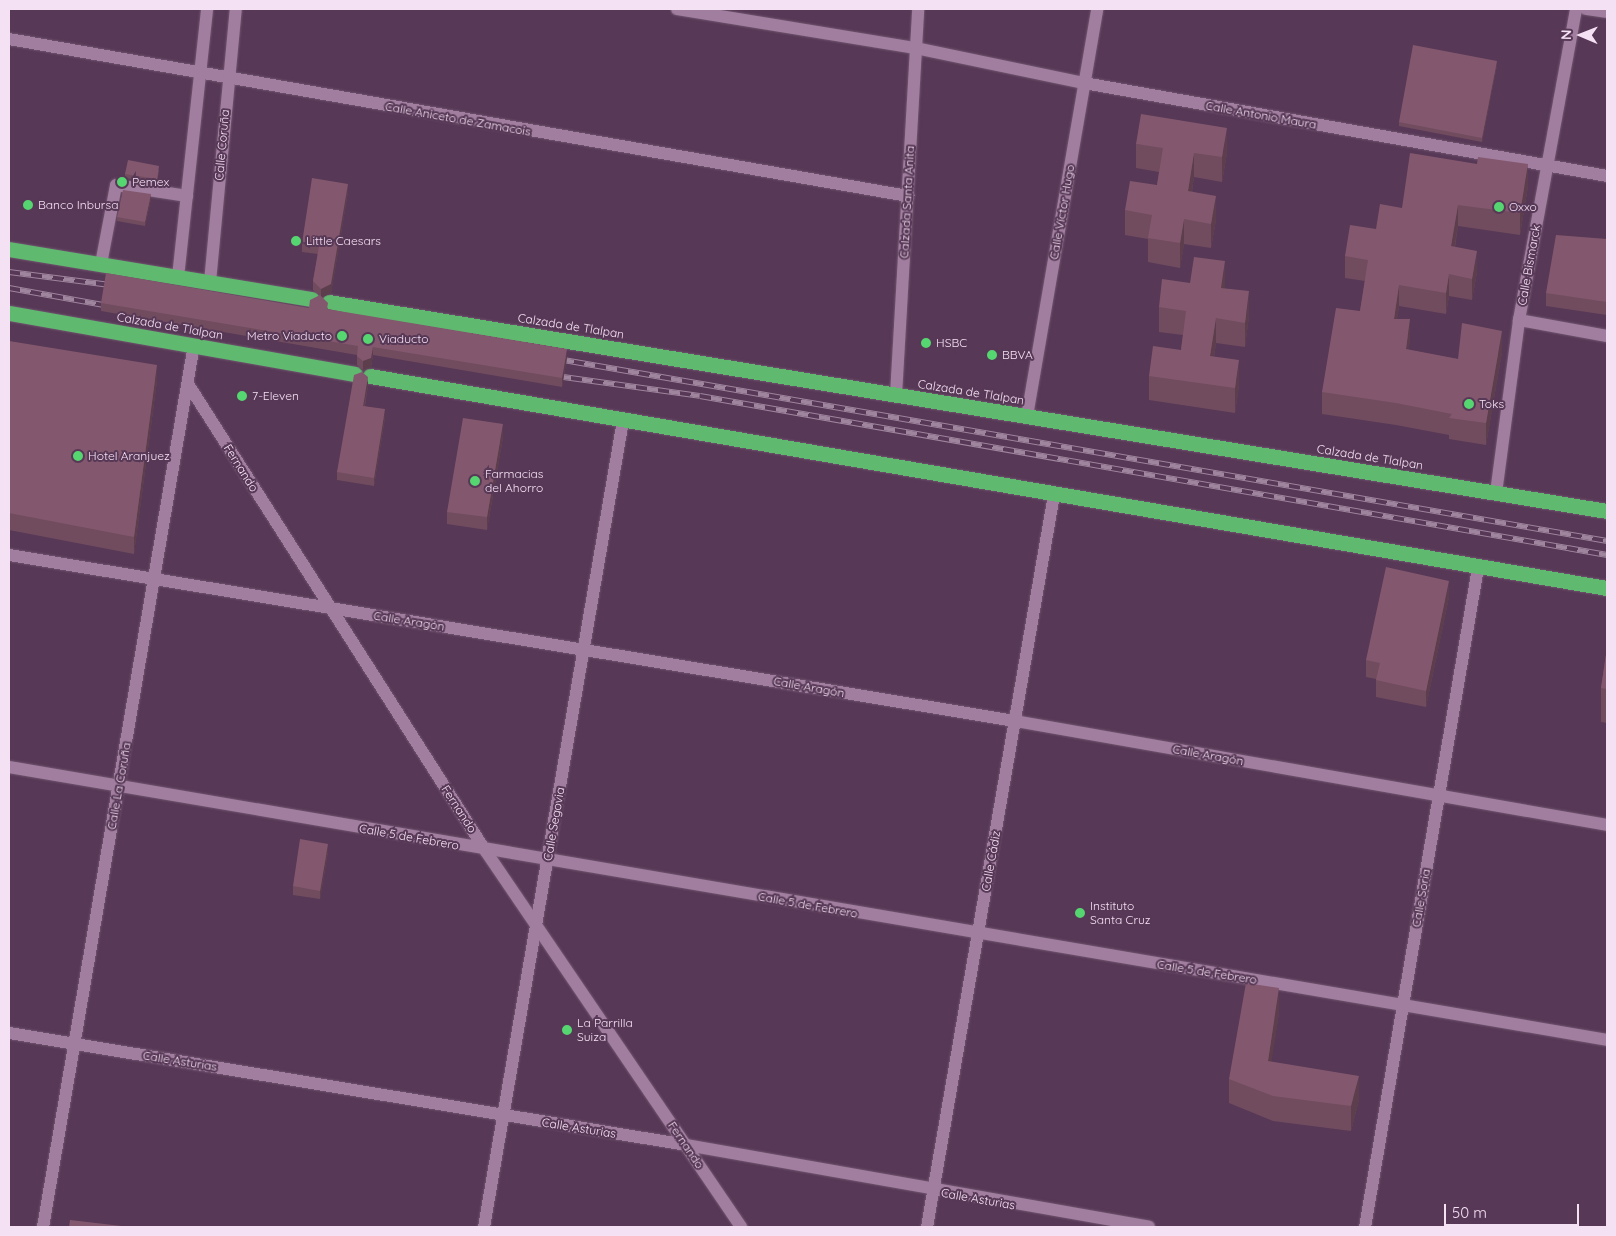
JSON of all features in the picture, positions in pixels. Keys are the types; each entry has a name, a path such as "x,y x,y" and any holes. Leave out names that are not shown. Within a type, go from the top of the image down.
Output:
{"highway":[{"path":"9,249 312,299"},
{"name":"Calzada de Tlalpan","path":"329,302 1607,511"},
{"name":"Calzada de Tlalpan","path":"9,313 1478,568 1607,588"}],"street":[{"path":"178,277 207,9"},
{"name":"Calle Coruña","path":"210,282 236,9"},
{"name":"Calle Antonio Maura","path":"677,9 916,48 1084,83 1607,176"},
{"name":"Calzada Santa Anita","path":"896,395 918,9"},
{"name":"Calle Víctor Hugo","path":"1027,416 1097,9"},
{"name":"Calle Bismarck","path":"1496,493 1518,320 1576,9"},
{"path":"1586,9 1607,12"},
{"name":"Calle Aniceto de Zamacois","path":"9,39 228,79 908,196"},
{"path":"101,264 116,185 187,196"},
{"path":"1518,320 1607,336"},
{"name":"Calle La Coruña","path":"43,1227 194,345"},
{"name":"Fernando","path":"188,384 485,850 742,1227"},
{"name":"Calle Segovia","path":"484,1227 624,421"},
{"name":"Calle Cádiz","path":"927,1227 1054,495"},
{"name":"Calle Aragón","path":"9,555 1015,721 1607,825"},
{"name":"Calle Soria","path":"1365,1227 1478,568"},
{"name":"Calle 5 de Febrero","path":"9,766 485,850 1607,1040"},
{"name":"Calle Asturias","path":"9,1033 504,1115 1149,1227"}],"building":[{"path":"1413,45 1497,61 1482,138 1399,122"},
{"path":"1141,114 1227,128 1222,157 1194,153 1188,191 1216,196 1211,224 1184,219 1180,243 1148,238 1152,215 1125,210 1130,181 1157,185 1163,148 1136,144"},
{"path":"1410,153 1477,164 1478,157 1528,164 1520,213 1458,205 1451,246 1477,251 1472,279 1449,274 1446,293 1399,285 1394,319 1410,319 1406,349 1458,359 1462,323 1502,331 1486,423 1449,418 1452,414 1396,403 1322,392 1336,308 1360,311 1368,260 1345,256 1350,225 1376,229 1380,204 1402,208"},
{"path":"128,160 159,166 157,179 125,174"},
{"path":"312,178 348,184 331,284 321,289 313,281 319,246 302,243"},
{"path":"123,190 151,194 145,222 117,217"},
{"path":"1556,235 1607,239 1607,302 1546,293"},
{"path":"1194,257 1225,261 1221,288 1249,291 1245,323 1216,318 1210,356 1239,360 1235,388 1149,376 1153,346 1181,350 1186,311 1159,307 1162,279 1190,283"},
{"path":"106,273 309,308 310,300 320,295 328,303 327,309 567,349 562,378 373,347 371,358 363,361 357,356 358,346 101,303"},
{"name":"Hotel Aranjuez","path":"9,341 157,365 134,537 9,513"},
{"path":"362,372 368,377 363,406 385,409 374,478 337,472 354,375"},
{"name":"Farmacias del Ahorro","path":"463,418 503,424 487,517 447,512"},
{"path":"1386,567 1449,581 1426,691 1376,680 1380,663 1366,660"},
{"path":"1607,648 1607,689 1601,688"},
{"path":"300,839 328,844 320,891 293,886"},
{"path":"1246,983 1279,988 1268,1061 1359,1076 1351,1106 1273,1096 1229,1079"},
{"path":"70,1220 130,1227 69,1227"}],"railway":[{"path":"9,272 118,286"},
{"path":"9,288 115,307"},
{"path":"552,358 1607,541"},
{"path":"549,375 700,396 1607,555"}],"place":[{"name":"Pemex","path":"122,182"},
{"name":"Banco Inbursa","path":"28,205"},
{"name":"Oxxo","path":"1499,207"},
{"name":"Little Caesars","path":"296,241"},
{"name":"Metro Viaducto","path":"342,336"},
{"name":"Viaducto","path":"368,339"},
{"name":"HSBC","path":"926,343"},
{"name":"BBVA","path":"992,355"},
{"name":"7-Eleven","path":"242,396"},
{"name":"Toks","path":"1469,404"},
{"name":"Hotel Aranjuez","path":"78,456"},
{"name":"Farmacias del Ahorro","path":"475,481"},
{"name":"Instituto Santa Cruz","path":"1080,913"},
{"name":"La Parrilla Suiza","path":"567,1030"}]}
